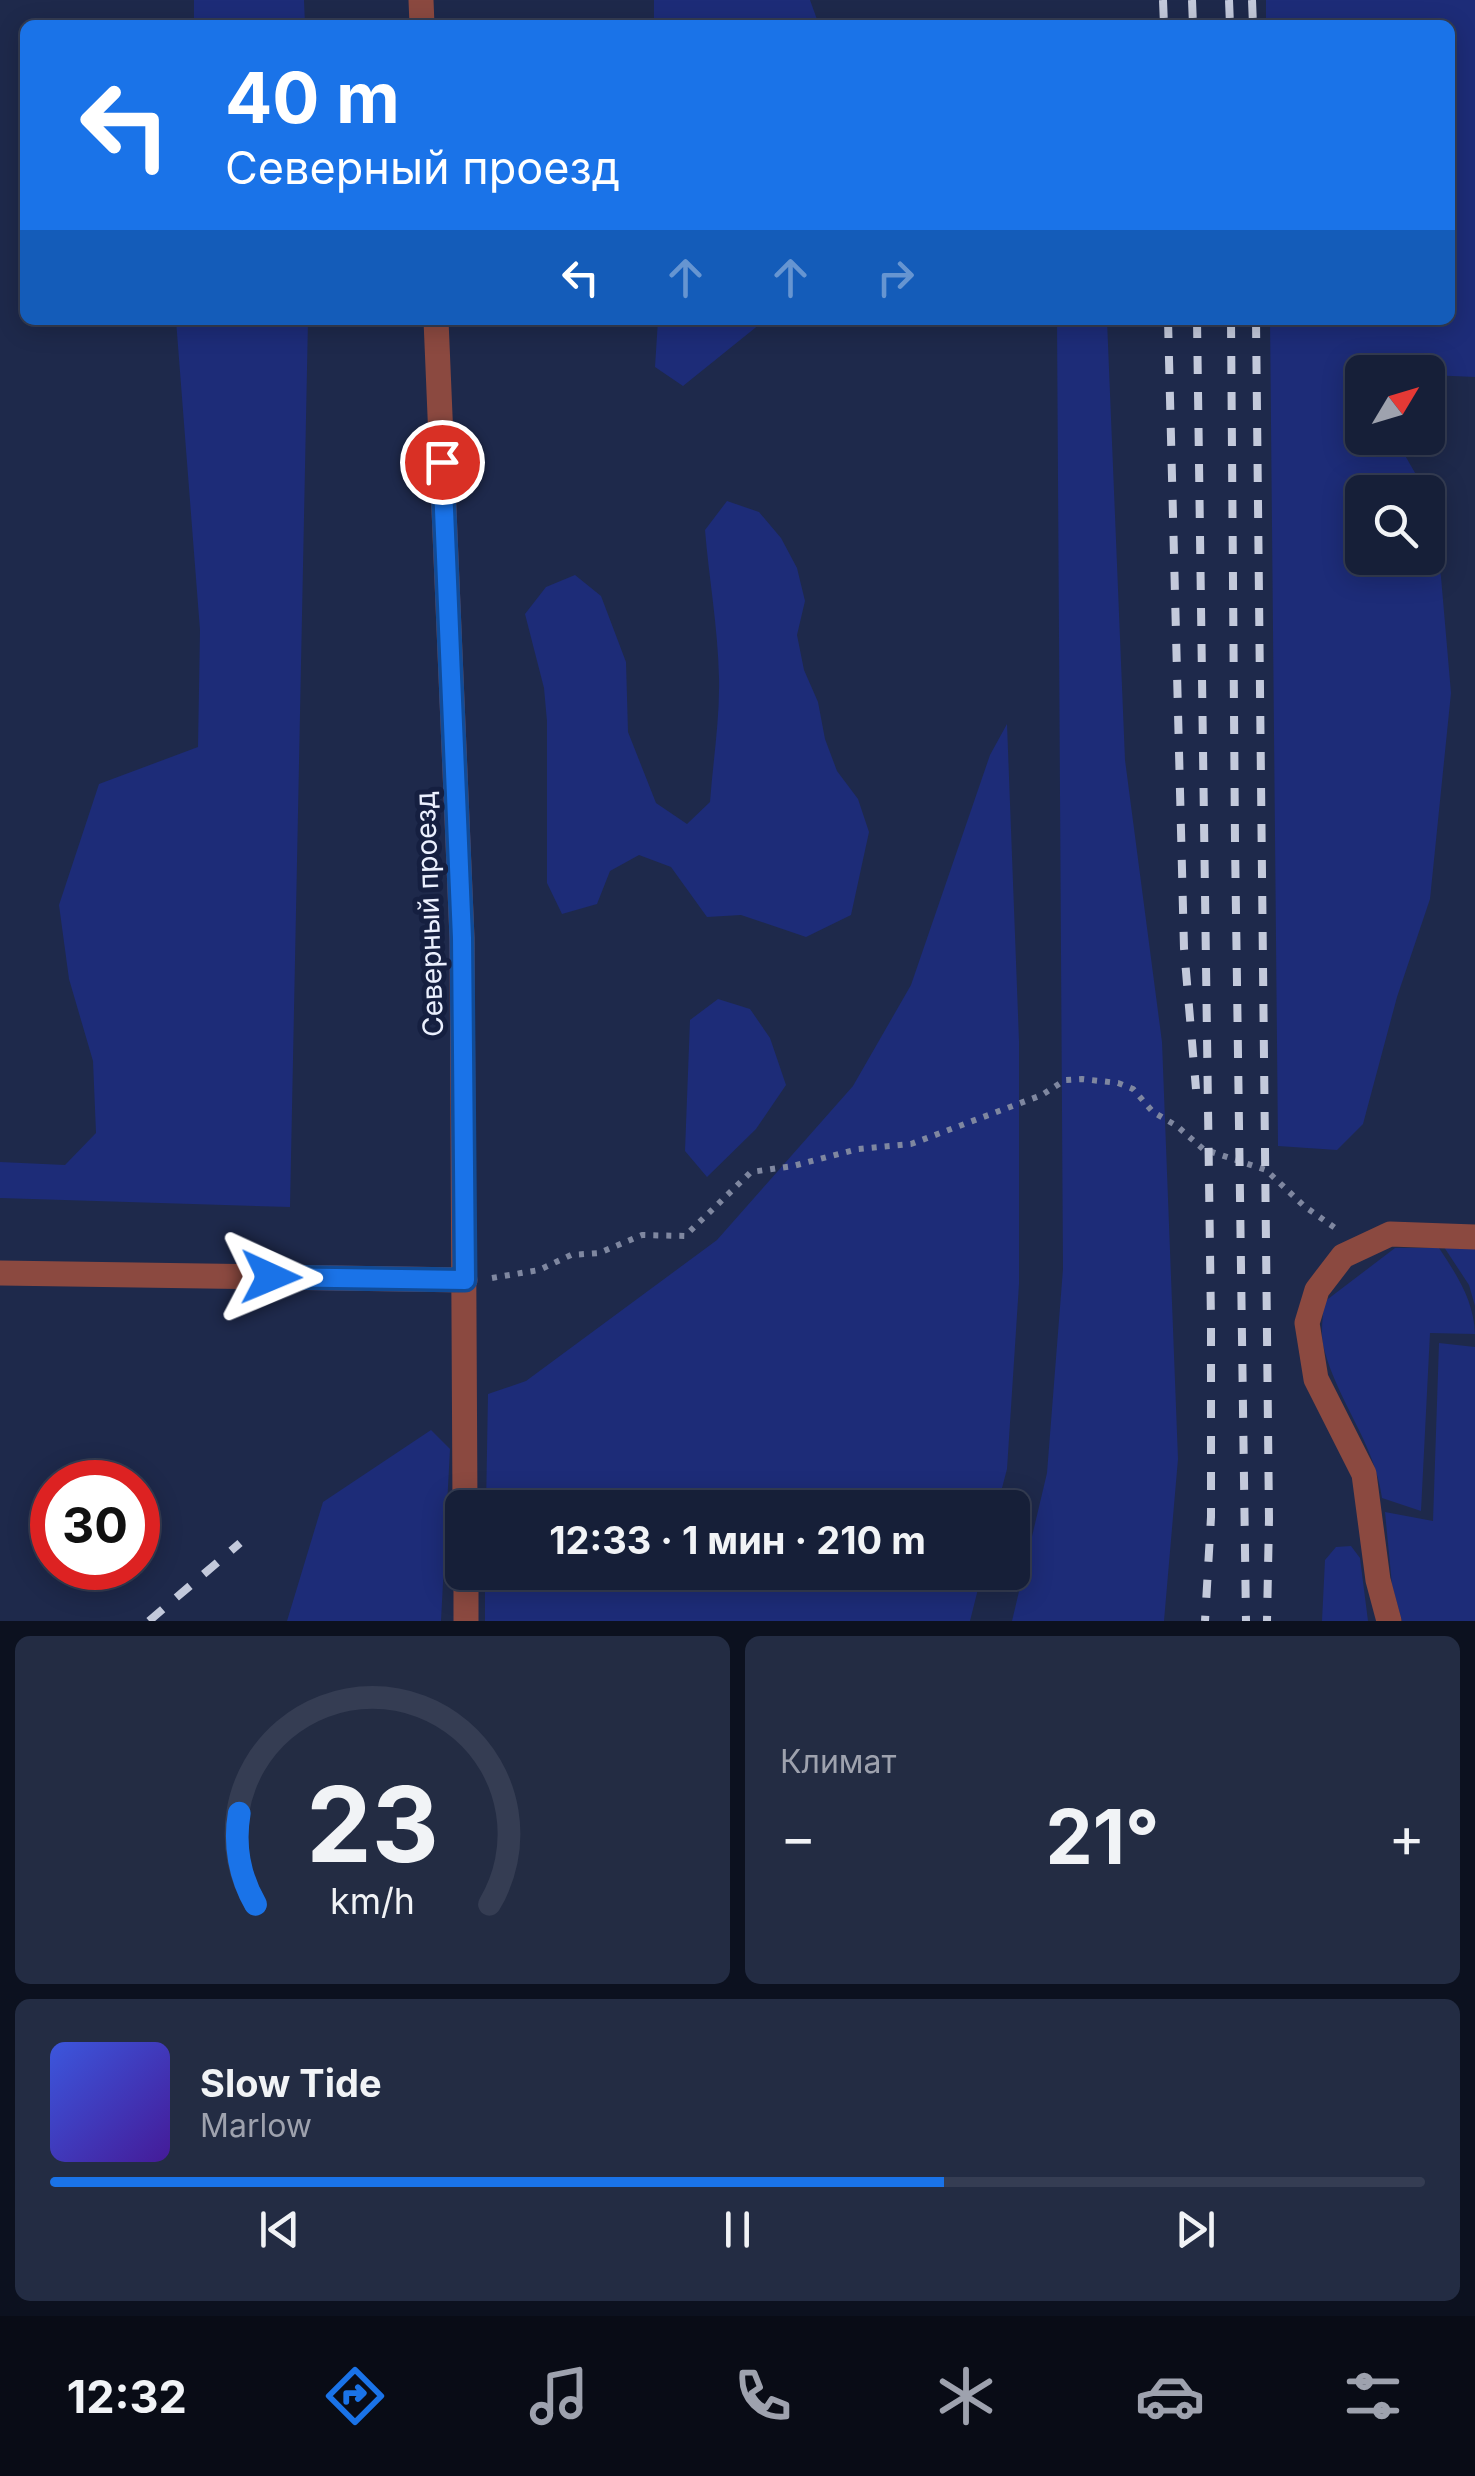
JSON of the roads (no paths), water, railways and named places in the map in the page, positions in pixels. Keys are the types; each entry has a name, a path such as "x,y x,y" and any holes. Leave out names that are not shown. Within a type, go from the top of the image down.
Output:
{"street":[{"name":"Северный проезд","path":"436,325 462,938 466,1490"},
{"path":"1389,1621 1378,1580 1364,1474 1316,1379 1308,1323 1316,1290 1343,1256 1390,1234 1475,1236"},
{"path":"0,1272 465,1280"},
{"path":"466,1590 466,1621"}],"railway":[{"path":"1163,0 1164,20"},
{"path":"1192,0 1193,20"},
{"path":"1229,0 1230,20"},
{"path":"1252,0 1253,20"},
{"path":"1168,325 1184,948 1196,1089"},
{"path":"1197,325 1211,1323 1211,1517 1205,1621"},
{"path":"1231,325 1246,1621"},
{"path":"1256,325 1267,1621"},
{"path":"149,1621 240,1543"}]}
